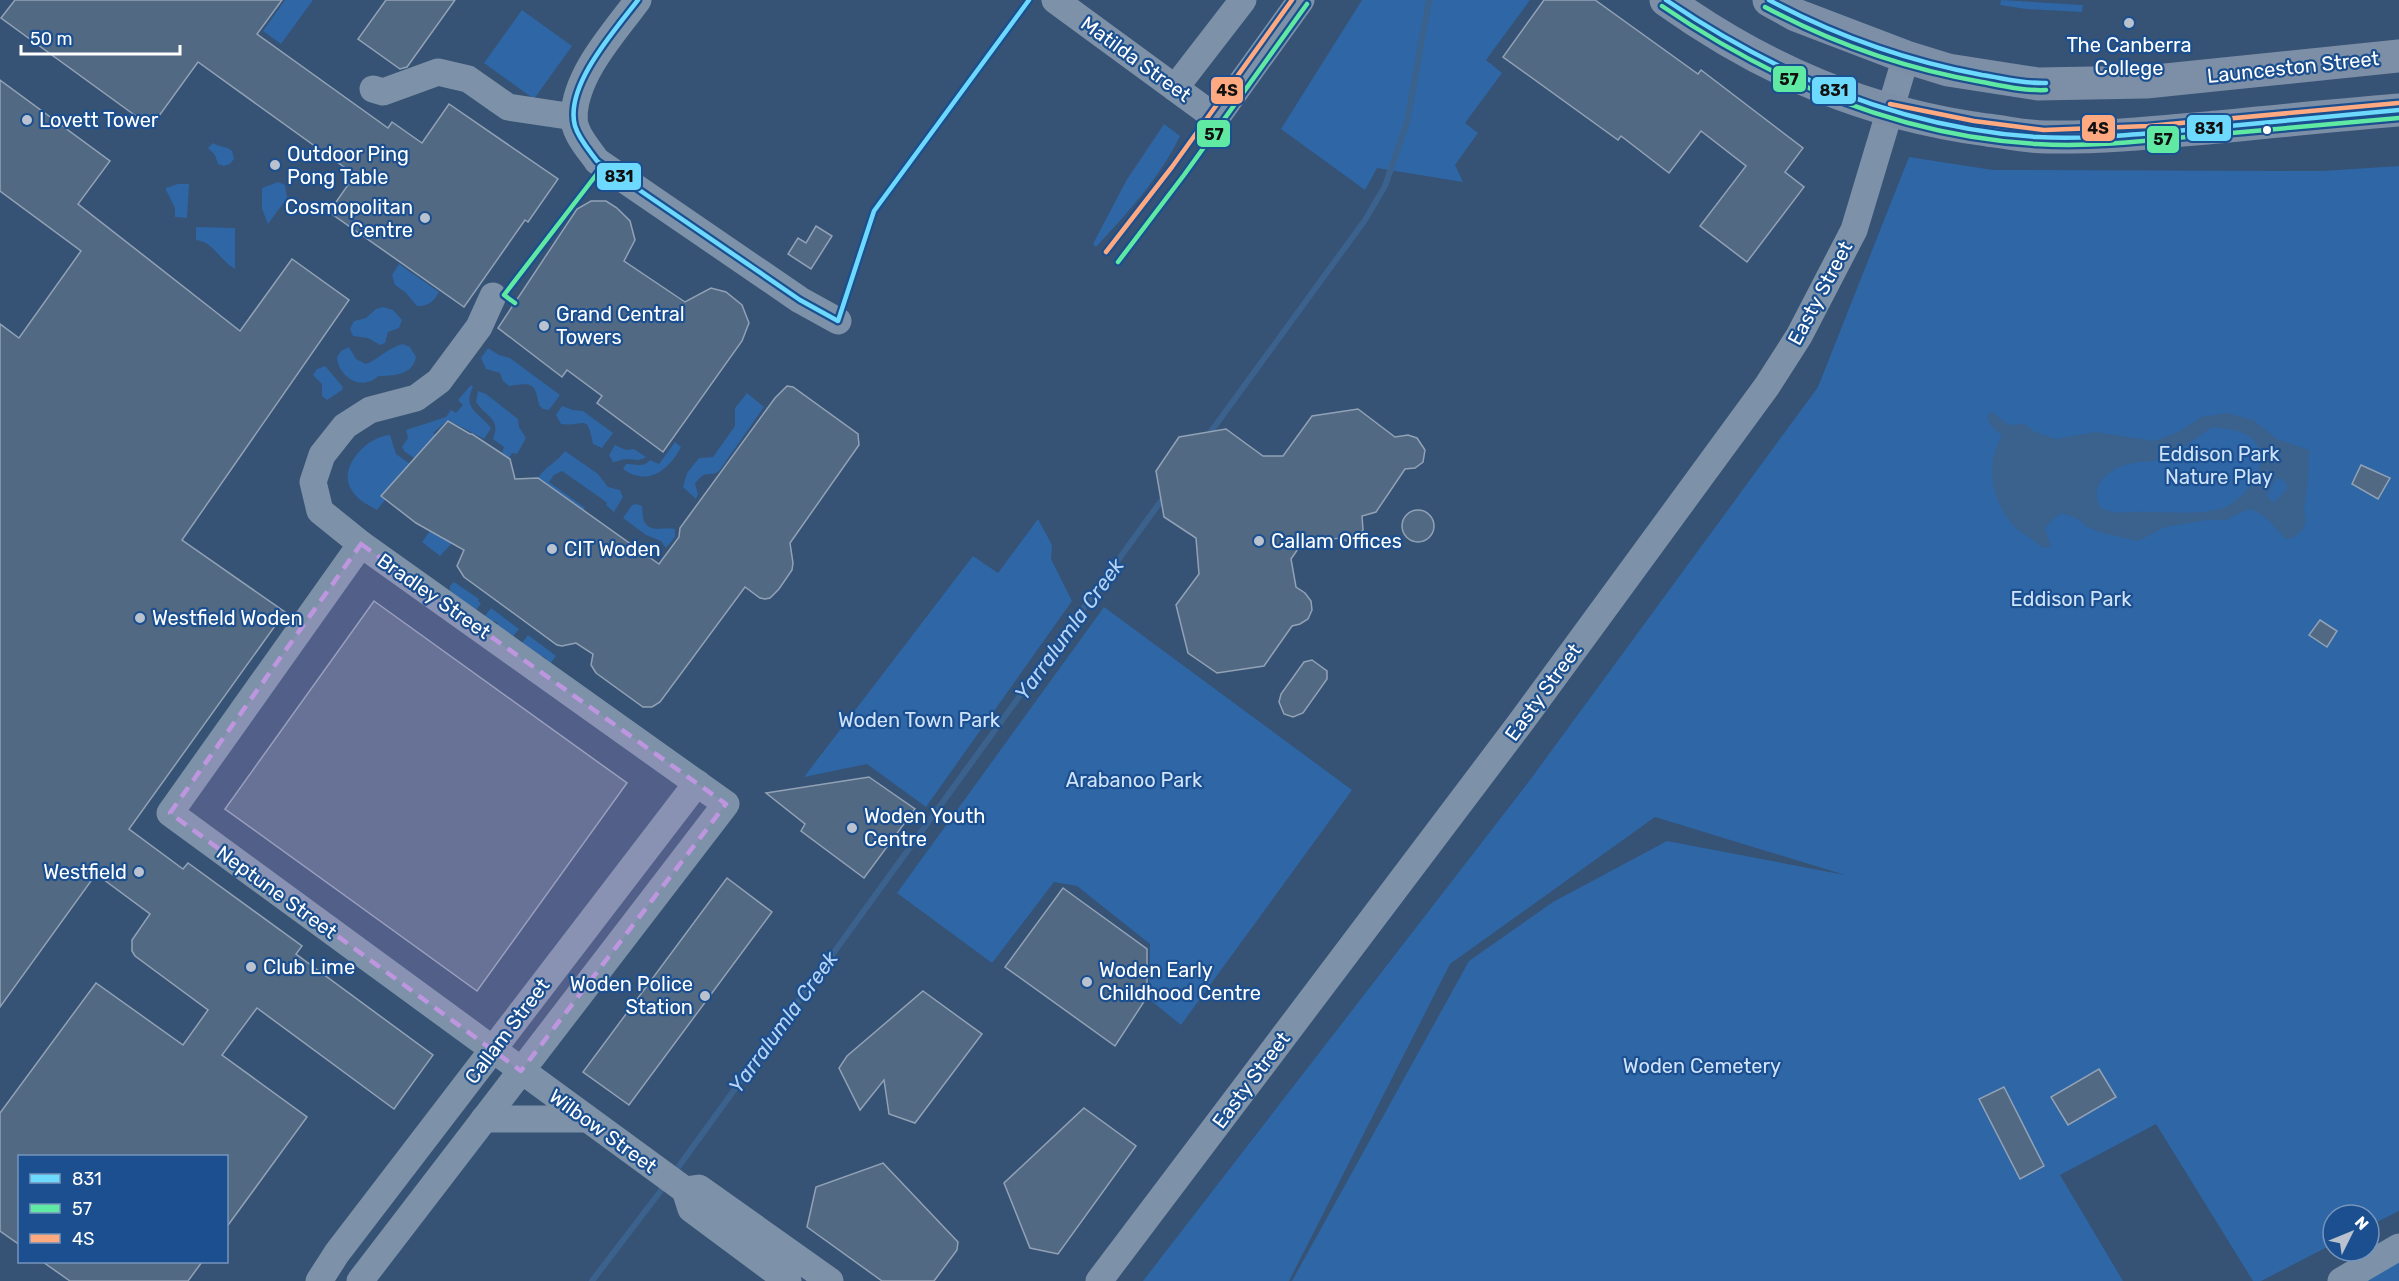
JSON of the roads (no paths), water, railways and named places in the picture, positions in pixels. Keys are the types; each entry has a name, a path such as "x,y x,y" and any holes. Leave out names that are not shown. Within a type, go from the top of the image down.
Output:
{"main road":[{"path":"1666,0 1704,27 1753,56 1820,87 1889,111 1962,126 2044,138 2149,133 2399,110"},
{"name":"Launceston Street","path":"1769,0 1796,15 1906,57 1948,70 2038,84 2146,82 2399,56"}],"street":[{"path":"638,0 584,75 574,117 578,132 597,161 800,300 838,321"},
{"name":"Matilda Street","path":"1055,0 1216,118 1301,0"},
{"path":"1175,88 1243,0"},
{"name":"Easty Street","path":"1099,1281 1521,722 1767,386 1799,336 1854,230 1906,57"},
{"path":"374,89 383,92 438,72 468,79 508,107 574,117"},
{"path":"361,544 320,511 313,482 322,455 345,426 370,410 416,398 439,381 479,327 493,296"},
{"name":"Bradley Street","path":"178,820 170,813 361,544 726,804"},
{"name":"Callam Street","path":"319,1281 337,1253 697,783"},
{"name":"Callam Street","path":"360,1281 726,804"},
{"name":"Neptune Street","path":"178,820 521,1071"},
{"name":"Wilbow Street","path":"521,1071 685,1190 692,1209 788,1281"},
{"path":"484,1119 586,1119"},
{"name":"Wilbow Street","path":"685,1190 699,1188 830,1281"},
{"path":"2341,1281 2399,1247"}],"waterway":[{"name":"Yarralumla Creek","path":"1207,437 1365,220 1385,186 1407,122 1429,0"},
{"name":"Yarralumla Creek","path":"674,1173 1166,494"},
{"name":"Yarralumla Creek","path":"592,1281 666,1184"}],"place":[{"name":"The Canberra College","path":"2129,23"},
{"name":"Lovett Tower","path":"27,120"},
{"name":"Outdoor Ping Pong Table","path":"275,165"},
{"name":"Cosmopolitan Centre","path":"425,218"},
{"name":"Grand Central Towers","path":"544,326"},
{"name":"Callam Offices","path":"1259,541"},
{"name":"CIT Woden","path":"552,549"},
{"name":"Westfield Woden","path":"140,618"},
{"name":"Woden Youth Centre","path":"852,828"},
{"name":"Westfield","path":"139,872"},
{"name":"Club Lime","path":"251,967"},
{"name":"Woden Early Childhood Centre","path":"1087,982"},
{"name":"Woden Police Station","path":"705,996"}],"park label":[{"name":"Eddison Park Nature Play","path":"2219,466"},
{"name":"Eddison Park","path":"2071,599"},
{"name":"Woden Town Park","path":"919,720"},
{"name":"Arabanoo Park","path":"1134,780"},
{"name":"Woden Cemetery","path":"1702,1066"}]}
